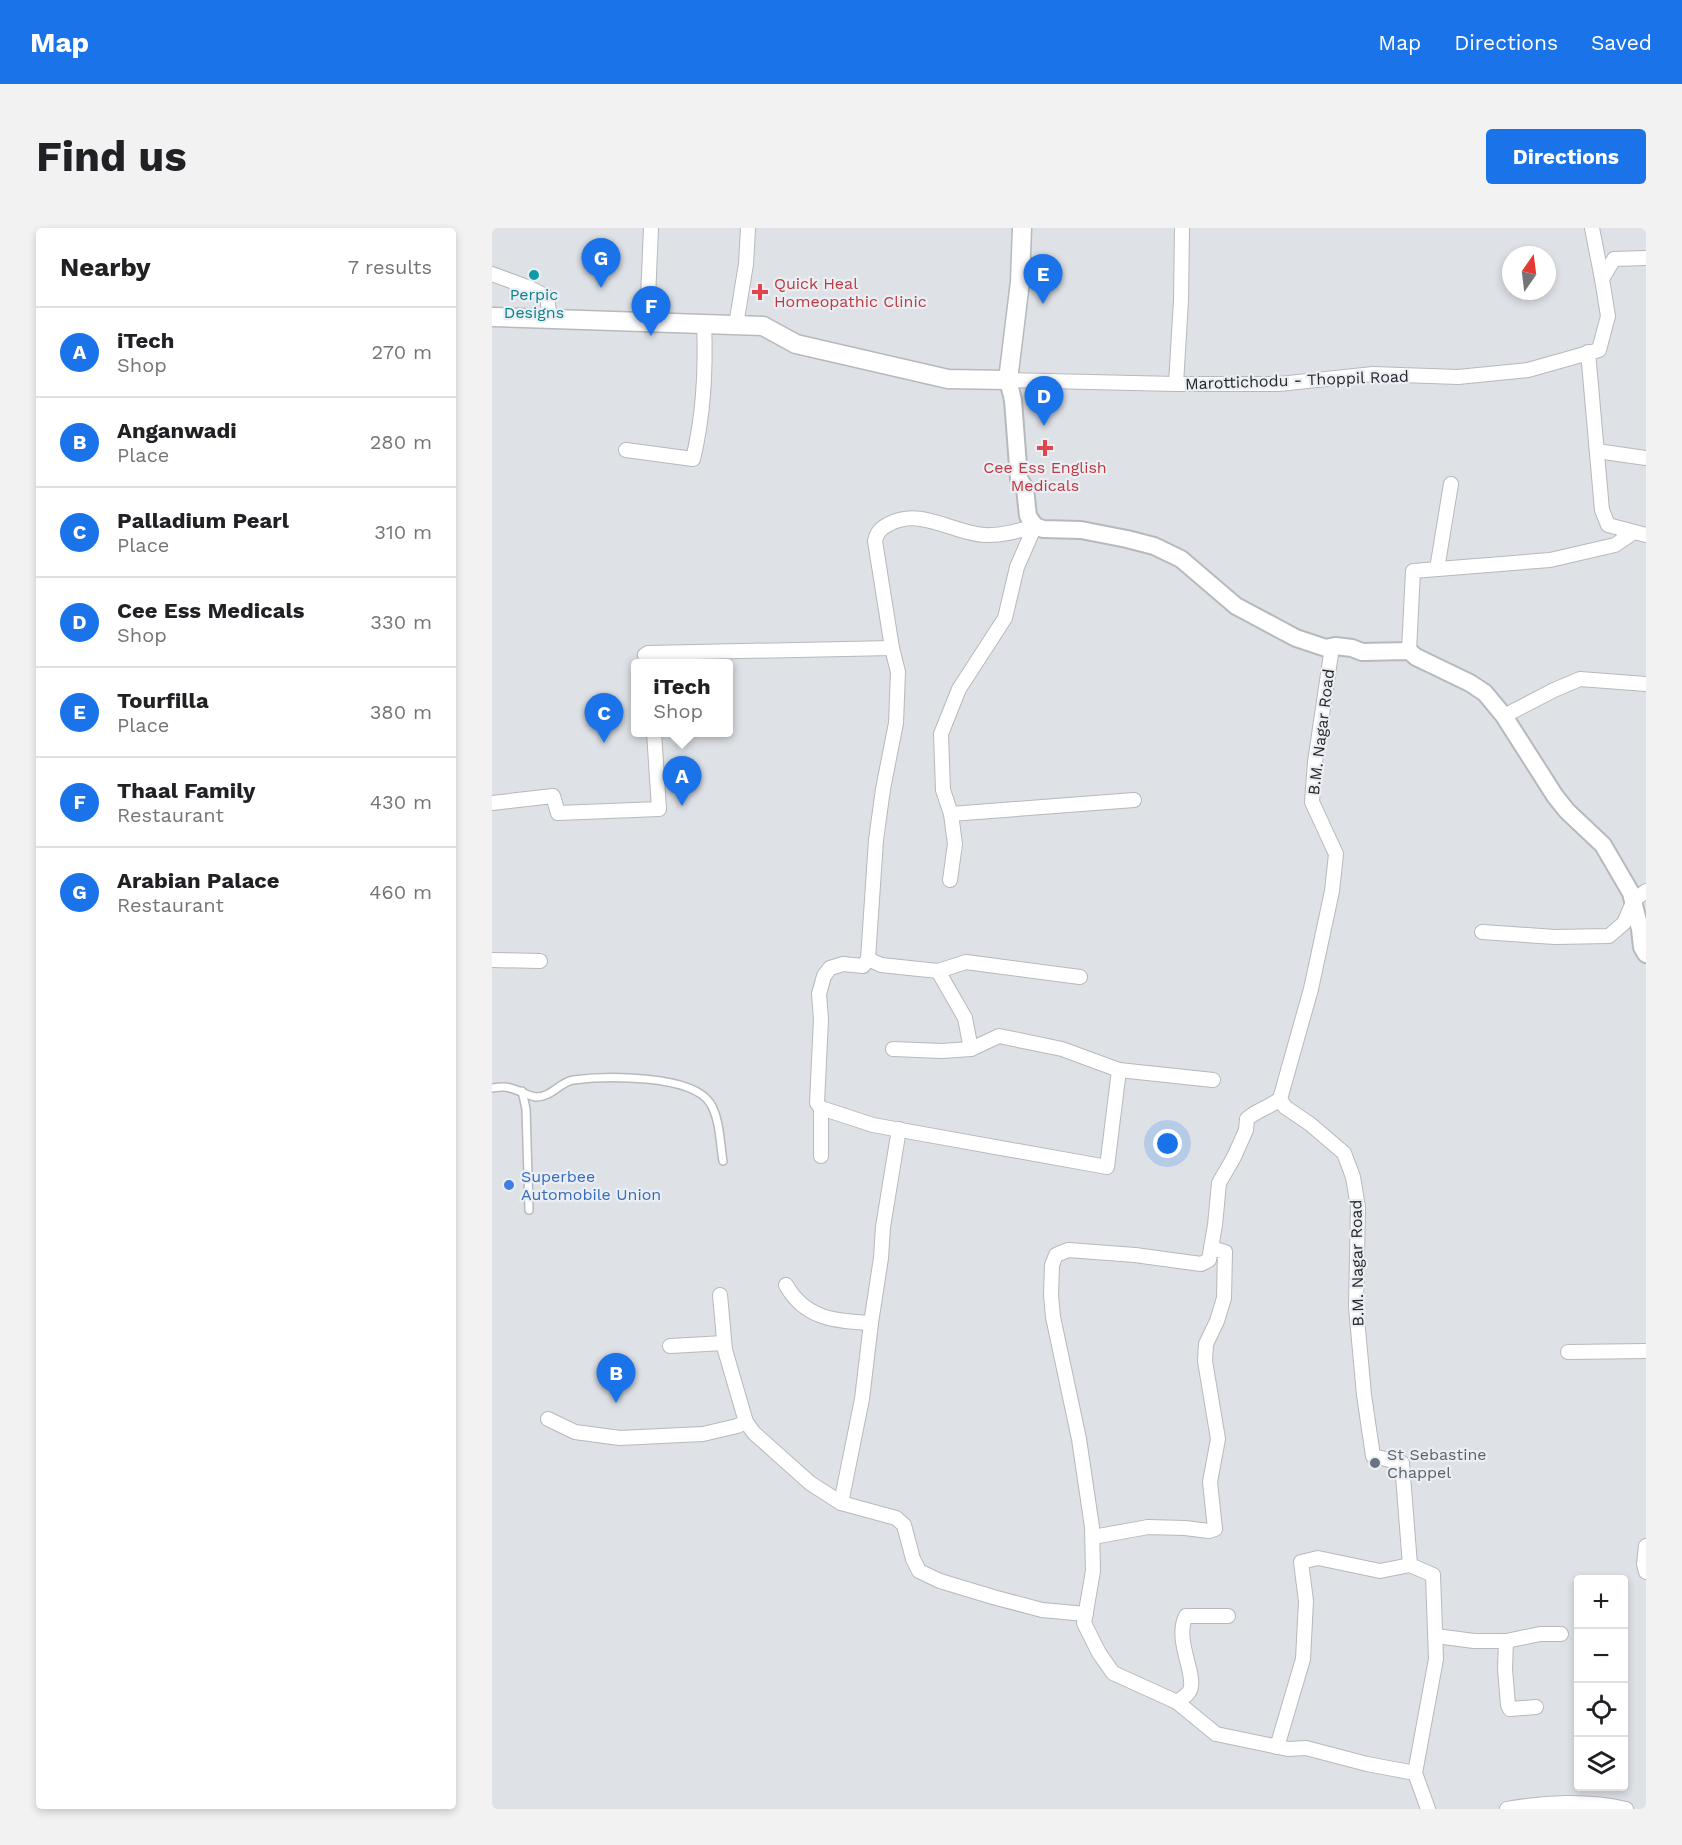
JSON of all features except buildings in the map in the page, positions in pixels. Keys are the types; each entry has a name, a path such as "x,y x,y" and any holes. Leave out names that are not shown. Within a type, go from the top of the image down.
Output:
{"main road":[{"path":"1008,380 1020,282 1022,228"},
{"name":"Marottichodu - Thoppil Road","path":"492,316 763,326 796,344 948,379 1008,380"}],"street":[{"path":"647,321 651,228"},
{"path":"736,325 744,275 748,228"},
{"path":"1176,384 1182,228"},
{"path":"1592,228 1608,316 1599,350 1588,352 1602,510 1608,525 1640,534"},
{"path":"1602,279 1614,259 1646,258"},
{"path":"492,274 547,297 550,318"},
{"path":"626,450 693,459 703,392 704,323"},
{"name":"Marottichodu - Thoppil Road","path":"1008,380 1279,384 1373,374 1458,377 1528,370 1588,352"},
{"path":"1008,380 1013,400 1019,479 1025,488 1028,516 1035,526 1043,529 1081,530 1154,546 1181,559 1236,606 1296,638 1326,648 1352,648 1362,652 1410,651 1416,657 1470,683 1485,693 1504,716 1555,796 1567,811 1603,845 1640,895 1640,929 1642,947 1646,954"},
{"path":"1597,451 1646,458"},
{"path":"1437,569 1451,484"},
{"path":"1035,526 1007,534 982,535 960,531 920,518 897,520 876,535 875,541 892,648 898,672 896,723 876,840 868,959 863,966 843,964 830,968 824,976 819,994 817,1103 821,1108 873,1125 1107,1167 1119,1070"},
{"path":"950,880 955,844 951,814 943,790 941,734 959,689 1005,618 1017,567 1035,526"},
{"path":"1410,651 1413,571 1550,560 1615,544 1640,534"},
{"name":"B.M. Nagar Road","path":"1332,647 1315,762 1312,801 1336,854 1332,891 1311,989 1280,1099 1286,1107 1344,1153 1353,1177 1358,1207 1356,1307 1372,1456 1402,1463 1410,1565"},
{"path":"646,659 645,655 648,653 892,648"},
{"path":"1504,716 1580,678 1646,684"},
{"path":"492,803 554,796 558,813 659,809 654,737"},
{"path":"951,814 1134,800"},
{"path":"1482,932 1555,937 1610,936 1624,923 1640,895"},
{"path":"868,959 881,965 938,971 966,962 1080,977"},
{"path":"492,960 540,961"},
{"path":"938,971 965,1018 971,1049"},
{"path":"893,1049 942,1051 971,1049 999,1036 1062,1048 1119,1070 1213,1080"},
{"path":"1280,1099 1269,1108 1255,1112 1247,1119 1246,1130 1219,1183 1209,1260 1204,1264 1135,1255 1068,1250 1056,1255 1053,1260 1050,1275 1052,1306 1079,1439 1093,1537 1093,1571 1084,1623 1113,1674 1178,1702 1216,1734 1277,1747 1306,1748 1367,1764 1415,1773"},
{"path":"821,1108 821,1156"},
{"path":"841,1503 862,1399 870,1323 899,1129"},
{"path":"1093,1537 1148,1527 1209,1531 1215,1529 1210,1482 1218,1439 1205,1361 1206,1344 1217,1321 1224,1298 1225,1252 1211,1248"},
{"path":"786,1285 794,1300 826,1319 870,1323"},
{"path":"720,1295 724,1343 746,1422 754,1433 810,1483 841,1503 896,1518 904,1524 913,1559 919,1571 940,1581 1042,1610 1086,1614"},
{"path":"670,1346 724,1343"},
{"path":"1568,1352 1646,1351"},
{"path":"548,1419 575,1432 620,1438 704,1434 746,1422"},
{"path":"1646,1546 1644,1564 1646,1572"},
{"path":"1277,1747 1303,1659 1306,1601 1301,1562 1318,1558 1380,1571 1410,1565 1433,1575 1436,1659 1415,1773 1428,1809"},
{"path":"1178,1702 1190,1691 1193,1680 1183,1644 1183,1624 1186,1616 1228,1616"},
{"path":"1436,1636 1474,1641 1506,1641 1540,1634 1561,1634"},
{"path":"1506,1641 1505,1669 1508,1705 1510,1709 1536,1707"},
{"path":"1507,1809 1568,1804 1626,1809"}],"lane":[{"path":"492,1088 508,1087 535,1097 546,1095 570,1080 625,1077 684,1085 697,1091 710,1103 716,1120 723,1161"},
{"path":"522,1091 526,1108 530,1210"}],"place":[{"name":"Perpic Designs","path":"534,275"},
{"name":"Arabian Palace","path":"601,288"},
{"name":"Quick Heal Homeopathic Clinic","path":"760,292"},
{"name":"Tourfilla","path":"1043,304"},
{"name":"Thaal Family","path":"651,336"},
{"name":"Cee Ess Medicals","path":"1044,426"},
{"name":"Cee Ess English Medicals","path":"1045,448"},
{"name":"Palladium Pearl","path":"604,743"},
{"name":"iTech","path":"682,806"},
{"name":"Superbee Automobile Union","path":"509,1185"},
{"name":"Anganwadi","path":"616,1403"},
{"name":"St Sebastine Chappel","path":"1375,1463"}]}
